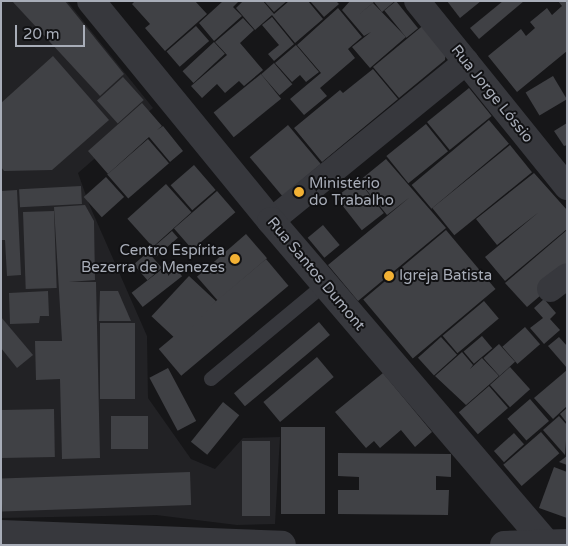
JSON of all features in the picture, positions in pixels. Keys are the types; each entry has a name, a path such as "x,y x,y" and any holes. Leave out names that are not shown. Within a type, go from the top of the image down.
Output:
{"street":[{"name":"Rua Santos Dumont","path":"90,1 325,284 557,543"},
{"name":"Rua Jorge Lóssio","path":"417,1 567,187"},
{"path":"271,221 466,62"},
{"path":"1,534 282,545"},
{"path":"504,545 557,543"}],"lane":[{"path":"211,379 325,284"}],"shaded area":[{"path":"1,1 67,1 153,108 78,173 89,204 147,336 148,398 191,459 215,469 243,438 280,437 275,524 237,525 156,515 1,518"}],"building":[{"path":"12,1 65,1 124,74 100,96"},
{"path":"135,1 195,1 207,14 165,51 145,28 150,24 132,4"},
{"path":"223,1 239,1 233,7 242,16 214,41 199,23"},
{"path":"243,1 263,1 274,14 289,1 308,1 323,19 295,43 272,15 255,30 236,8"},
{"path":"264,1 287,1 274,12"},
{"path":"310,1 336,1 339,4 324,17"},
{"path":"350,1 395,1 382,12 374,2 357,16 373,3 406,37 370,68 352,47 371,32 364,36 342,10"},
{"path":"396,1 418,28 406,38 384,10"},
{"path":"447,1 481,1 460,18"},
{"path":"503,1 524,1 479,39 470,28"},
{"path":"558,1 567,1 567,51 517,92 488,56 521,29 526,36 535,28 530,22 547,8 552,15 562,6"},
{"path":"338,8 362,37 348,49 355,58 320,88 327,96 304,115 290,99 321,73 297,45"},
{"path":"272,17 294,44 274,61 268,54 279,45 262,25"},
{"path":"243,18 254,30 240,43 263,70 244,86 239,81 225,93 217,84 202,98 191,86 227,55 215,42"},
{"path":"426,23 446,48 445,60 399,98 373,67"},
{"path":"196,26 209,41 180,67 167,52"},
{"path":"214,42 225,54 193,83 183,71"},
{"path":"296,45 319,72 306,82 300,75 292,82 275,63"},
{"path":"53,56 109,120 52,170 4,171 1,167 1,103"},
{"path":"274,63 292,84 280,95 261,74"},
{"path":"373,69 398,99 322,162 294,128 340,90 343,93"},
{"path":"261,74 281,99 234,137 214,112"},
{"path":"553,76 567,99 539,116 526,92"},
{"path":"123,77 144,100 118,123 97,100"},
{"path":"469,88 492,116 450,150 427,122"},
{"path":"142,103 162,126 157,130 163,126 183,151 170,162 149,137 108,174 88,151"},
{"path":"489,120 509,144 432,209 412,185"},
{"path":"567,123 567,145 564,146 554,131"},
{"path":"426,124 448,151 408,183 386,156"},
{"path":"288,125 321,164 282,196 250,157"},
{"path":"148,139 169,163 128,199 107,174"},
{"path":"510,145 532,172 454,235 432,208"},
{"path":"386,159 446,228 358,301 328,265 410,197 387,215 359,181"},
{"path":"194,165 216,190 192,210 171,185"},
{"path":"534,173 567,210 567,229 505,281 485,257 539,212 497,245 476,219"},
{"path":"106,177 124,197 102,217 84,197"},
{"path":"358,180 384,213 362,230 336,197"},
{"path":"166,184 191,212 153,247 127,219"},
{"path":"81,186 82,204 20,207 19,189"},
{"path":"17,190 21,275 7,276 5,240 1,240 1,191"},
{"path":"217,191 235,212 192,250 174,228"},
{"path":"85,205 94,221 95,280 69,282 96,282 100,458 62,459 60,379 36,380 35,341 62,341 54,207"},
{"path":"54,211 57,288 26,289 23,212"},
{"path":"323,225 340,245 324,258 308,238"},
{"path":"446,230 495,289 413,358 363,299"},
{"path":"567,230 567,273 527,307 505,283"},
{"path":"172,231 178,238 156,257 150,250"},
{"path":"246,234 267,258 218,301 197,277"},
{"path":"148,252 162,268 147,280 134,264"},
{"path":"266,259 288,286 181,376 159,349"},
{"path":"171,262 182,276 143,307 132,293"},
{"path":"189,276 216,301 179,341 151,316"},
{"path":"48,291 49,316 40,316 39,323 10,324 9,293"},
{"path":"100,291 118,291 131,321 99,321"},
{"path":"544,299 556,313 550,319 560,330 544,344 530,328 543,318 534,308"},
{"path":"484,301 499,319 457,353 443,336"},
{"path":"1,317 33,355 17,368 1,348"},
{"path":"319,322 330,335 245,406 234,393"},
{"path":"100,323 135,323 135,399 100,399"},
{"path":"525,327 540,344 517,364 502,347"},
{"path":"482,336 492,348 474,364 464,351"},
{"path":"441,337 457,355 434,376 418,358"},
{"path":"559,337 567,346 567,368 548,346"},
{"path":"499,344 515,362 499,376 483,358"},
{"path":"462,352 473,365 470,369 482,358 499,376 466,405 435,376"},
{"path":"317,357 334,377 280,422 263,402"},
{"path":"510,367 530,389 510,407 490,385"},
{"path":"168,368 196,421 178,431 149,378"},
{"path":"567,370 567,406 553,419 534,398"},
{"path":"383,373 432,432 415,447 401,430 380,448 374,441 366,448 335,412"},
{"path":"489,386 508,408 478,434 459,412"},
{"path":"530,399 549,421 526,441 507,419"},
{"path":"223,402 239,415 207,455 191,442"},
{"path":"567,408 567,423 560,414"},
{"path":"54,409 55,457 2,458 1,410"},
{"path":"111,416 148,416 148,449 111,449"},
{"path":"559,416 567,425 565,455 543,430"},
{"path":"281,427 325,427 325,514 281,514"},
{"path":"541,432 559,453 522,486 503,465"},
{"path":"514,433 524,444 504,462 494,451"},
{"path":"242,441 270,441 270,516 242,516"},
{"path":"338,453 451,454 451,477 436,476 436,490 449,490 448,515 338,514 338,490 359,490 359,477 338,476"},
{"path":"567,456 567,465 559,462"},
{"path":"554,467 567,472 567,518 539,508"},
{"path":"190,472 191,505 2,512 1,479"}],"place":[{"name":"Ministério do Trabalho","path":"299,192"},
{"name":"Centro Espírita Bezerra de Menezes","path":"235,259"},
{"name":"Igreja Batista","path":"389,276"}]}
